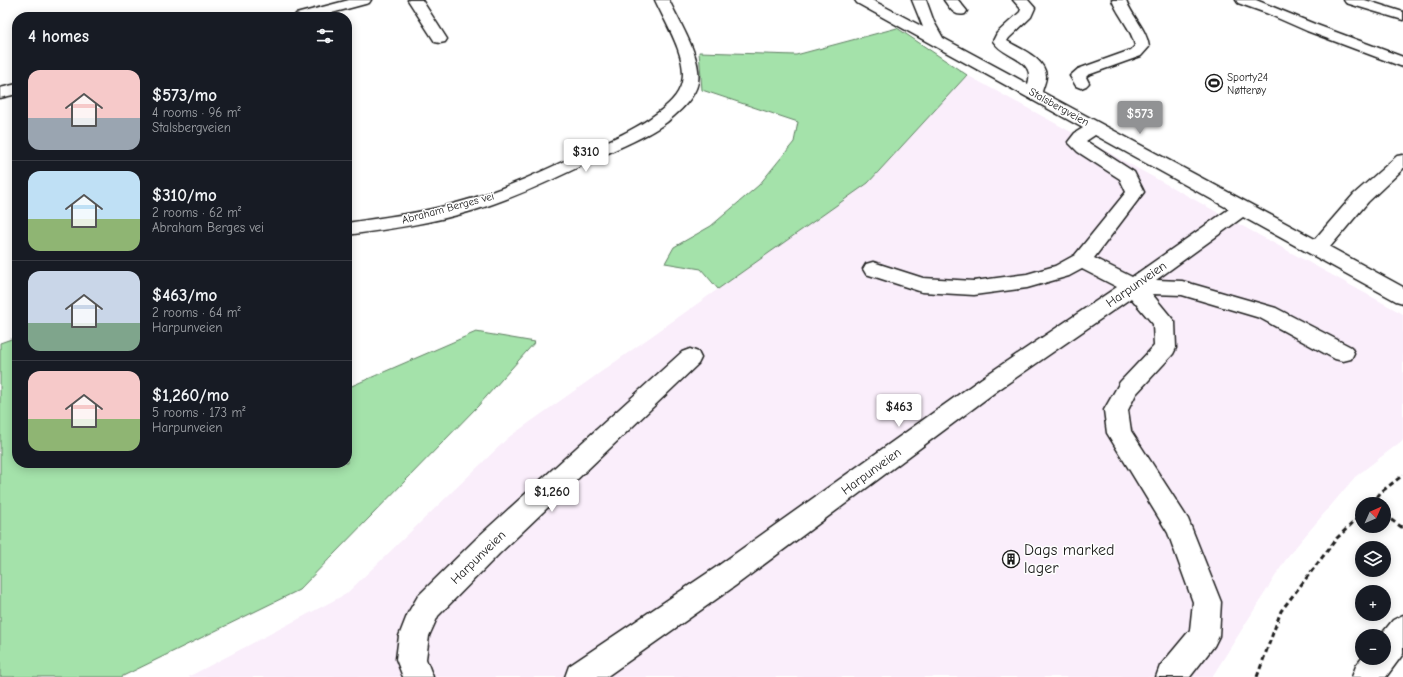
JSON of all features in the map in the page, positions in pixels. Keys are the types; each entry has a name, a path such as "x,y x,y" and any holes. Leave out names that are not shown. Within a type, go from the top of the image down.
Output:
{"street":[{"path":"320,12 364,0"},
{"path":"415,0 440,39"},
{"name":"Abraham Berges vei","path":"352,228 399,222 483,201 544,177 637,133 671,111 684,95 690,81 689,60 662,0"},
{"name":"Stalsbergveien","path":"862,0 1098,128 1241,209 1403,296"},
{"path":"919,0 927,22 937,40"},
{"path":"951,0 960,11"},
{"path":"1020,0 1028,8 1026,14 1002,36 1000,41 1002,44 1036,67 1038,77 1034,93"},
{"path":"1243,0 1403,62"},
{"path":"1351,0 1403,16"},
{"path":"1081,83 1078,76 1083,72 1136,53 1142,47 1142,41 1119,2"},
{"path":"0,93 12,91"},
{"path":"873,269 922,285 974,288 1027,281 1062,270 1082,260 1135,192 1128,176 1077,142 1080,136 1088,131 1098,128"},
{"path":"1319,250 1325,239 1361,198 1403,160"},
{"name":"Harpunveien","path":"580,677 725,577 990,384 1133,286 1241,209"},
{"path":"1082,260 1133,286 1164,322 1165,348 1128,388 1116,410 1119,433 1179,528 1207,602 1204,636 1171,677"},
{"path":"1133,286 1182,288 1268,313 1343,353"},
{"name":"Harpunveien","path":"418,677 411,659 414,636 418,623 428,606 489,545 690,358"},
{"path":"1391,646 1403,630"},
{"path":"1367,677 1376,665"}],"path":[{"path":"1377,497 1381,492 1403,475"},
{"path":"1391,520 1403,528"},
{"path":"1257,677 1281,611 1337,538 1355,521"}],"shaded area":[{"path":"967,75 1403,314 1403,440 1355,477 1288,556 1212,677 188,677 346,594 509,437 868,183"}],"green space":[{"path":"897,28 967,75 868,183 718,289 701,269 665,263 674,247 711,226 759,185 794,142 798,122 702,90 699,52 796,55"},
{"path":"476,332 535,342 478,406 299,590 121,677 0,677 0,343 12,339 12,468 352,468 352,386"}],"place":[{"name":"Sporty24 Nøtterøy","path":"1214,83"},
{"name":"Dags marked lager","path":"1011,559"}]}
